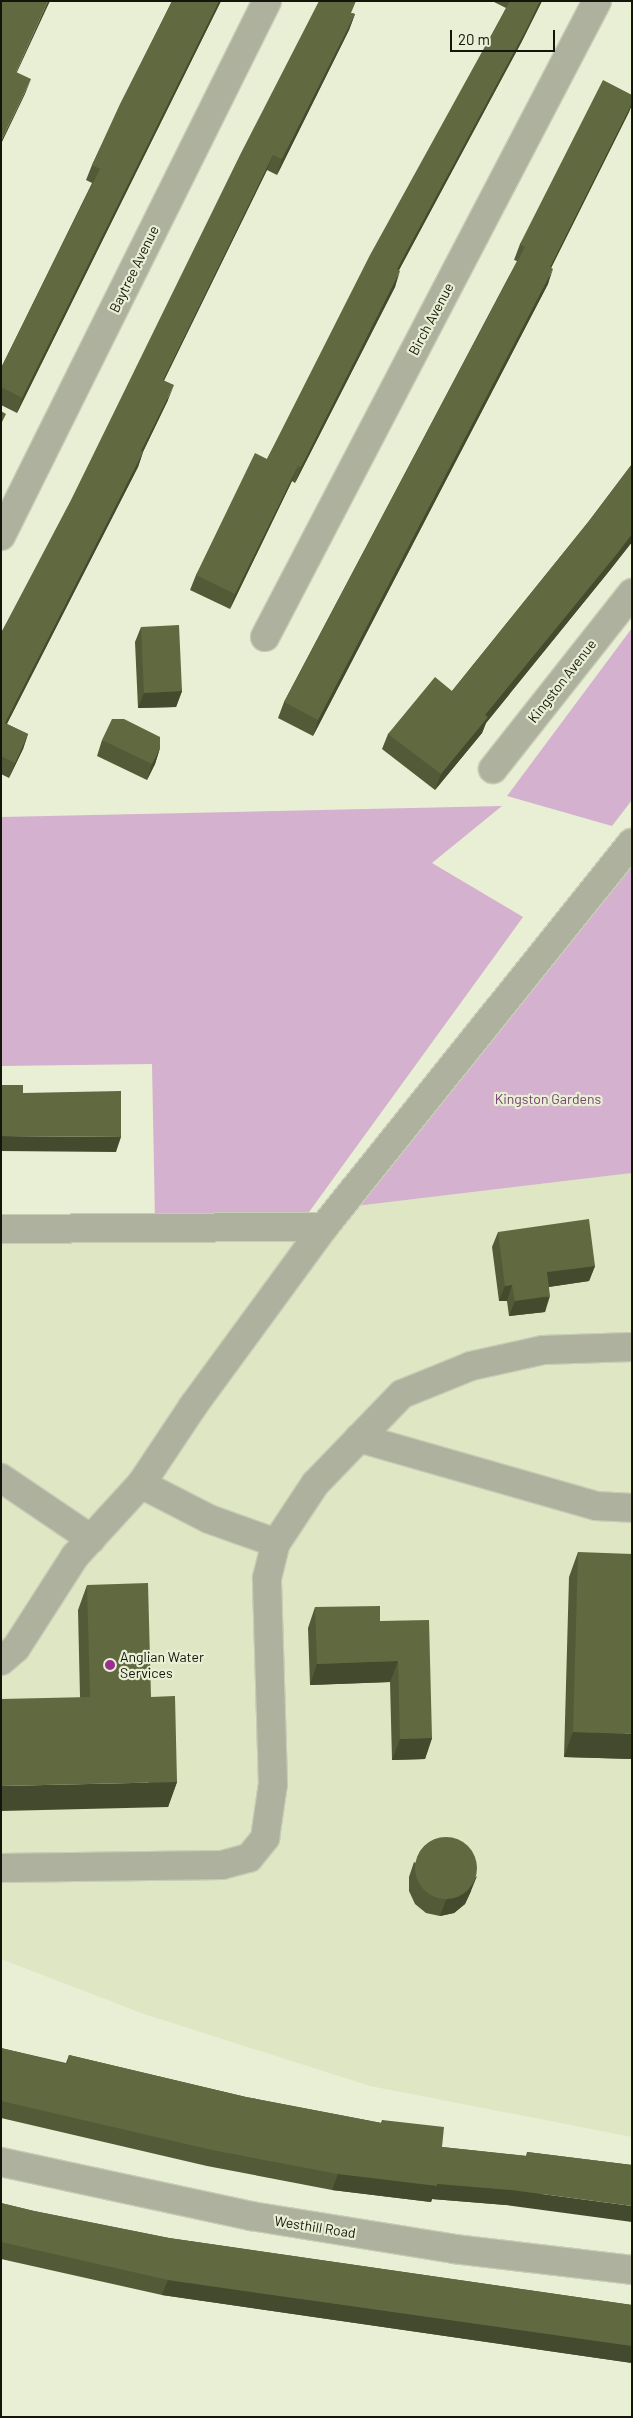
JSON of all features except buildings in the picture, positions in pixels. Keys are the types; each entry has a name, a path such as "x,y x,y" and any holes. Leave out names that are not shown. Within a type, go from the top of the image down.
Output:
{"street":[{"name":"Baytree Avenue","path":"1,536 266,1"},
{"name":"Birch Avenue","path":"265,637 597,1"},
{"name":"Kingston Avenue","path":"493,769 632,593"},
{"path":"1,1661 16,1648 75,1556 141,1484 193,1406 324,1227 632,843"},
{"path":"1,1229 324,1227"},
{"path":"1,1868 222,1865 249,1858 265,1838 273,1784 267,1578 276,1543 315,1484 402,1394 471,1366 543,1350 632,1347"},
{"path":"360,1438 596,1506 632,1508"},
{"path":"1,1478 91,1539"},
{"path":"141,1484 209,1519 276,1543"},
{"name":"Westhill Road","path":"1,2162 250,2216 454,2249 632,2270"}],"shaded area":[{"path":"632,1173 632,2137 370,2086 144,2014 1,1959 1,1225 275,1220 356,1206"}],"green space":[{"path":"632,628 632,800 612,826 507,796"},
{"path":"502,806 432,863 523,917 304,1219 155,1221 152,1064 1,1066 1,817"},
{"name":"Kingston Gardens","path":"632,863 632,1173 356,1206"}],"place":[{"name":"Anglian Water Services","path":"110,1665"}]}
